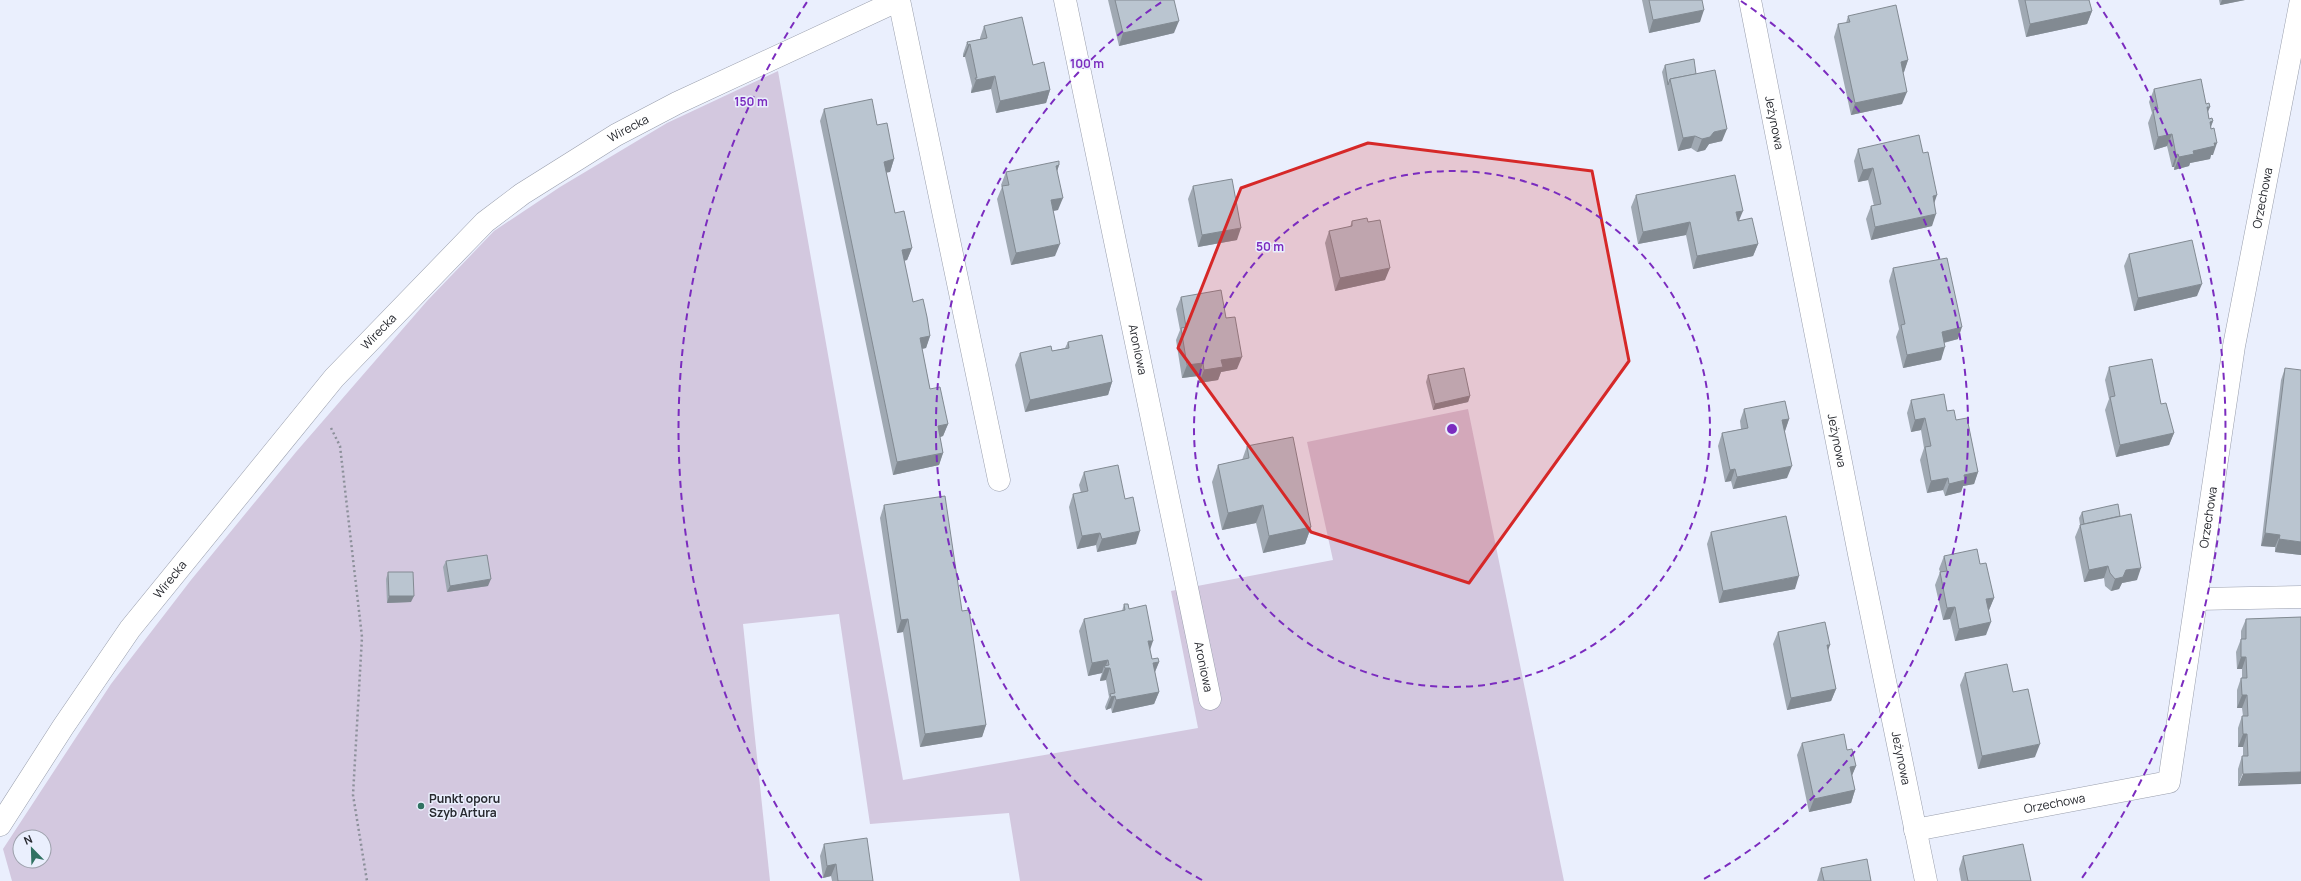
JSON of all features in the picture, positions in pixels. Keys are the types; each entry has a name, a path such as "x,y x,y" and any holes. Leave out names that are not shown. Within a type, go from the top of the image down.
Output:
{"street":[{"name":"Wirecka","path":"0,825 63,727 130,629 334,378 485,222 522,194 616,135 678,103 899,0"},
{"path":"899,0 999,480"},
{"name":"Aroniowa","path":"1065,0 1210,699"},
{"name":"Jeżynowa","path":"1750,0 1926,881"},
{"name":"Orzechowa","path":"1915,830 2169,782 2198,599 2234,346 2301,0"},
{"path":"2198,599 2301,597"}],"path":[{"path":"317,398 340,446 362,637 354,795 367,881"}],"highlighted area":[{"path":"1368,143 1592,171 1629,361 1469,583 1311,532 1178,348 1241,188"}],"shaded area":[{"path":"778,71 903,780 1198,728 1171,591 1333,560 1307,442 1468,409 1564,881 1020,881 1009,813 870,824 839,614 743,624 770,881 12,881 3,849 12,835 12,869 52,869 52,829 16,829 111,684 191,580 296,452 427,301 494,231 560,187 667,123"}],"building":[{"path":"1115,0 1174,0 1179,21 1123,33"},
{"path":"1649,0 1702,0 1704,10 1653,20"},
{"path":"2025,0 2089,0 2092,11 2030,24"},
{"path":"1896,5 1908,60 1901,62 1907,92 1855,103 1838,24 1850,22 1848,16"},
{"path":"1022,17 1033,65 1044,62 1050,90 1000,101 995,76 976,80 975,78 977,78 970,44 968,45 967,42 987,38 984,26"},
{"path":"1694,59 1696,74 1670,79 1668,85 1665,65"},
{"path":"1715,70 1727,129 1714,132 1710,137 1702,139 1695,136 1683,138 1670,79"},
{"path":"2201,79 2206,104 2209,103 2210,107 2207,107 2209,119 2212,118 2213,121 2210,122 2211,129 2214,128 2217,143 2214,143 2215,146 2193,151 2194,154 2179,157 2178,154 2176,155 2172,134 2158,137 2153,110 2158,109 2154,89"},
{"path":"872,99 877,125 887,123 894,159 884,162 895,213 904,211 912,248 902,250 913,302 923,299 927,317 930,336 920,338 930,389 940,387 948,424 938,426 943,453 897,462 824,109"},
{"path":"1919,135 1923,153 1928,152 1937,195 1933,196 1936,214 1875,227 1871,206 1881,204 1873,168 1863,170 1858,149"},
{"path":"1059,161 1059,165 1056,166 1063,198 1051,200 1060,244 1016,253 1002,186 1009,185 1006,172"},
{"path":"1735,175 1743,211 1736,212 1738,221 1752,218 1758,244 1697,256 1690,222 1643,232 1636,195"},
{"path":"1232,179 1241,228 1202,235 1193,186"},
{"path":"1367,218 1368,222 1380,220 1390,268 1340,278 1329,231 1352,226 1352,221"},
{"path":"2192,240 2202,284 2138,298 2129,254"},
{"path":"1947,258 1962,327 1942,332 1945,347 1907,355 1901,325 1905,324 1893,268"},
{"path":"1221,290 1226,318 1235,317 1242,357 1221,360 1223,367 1204,370 1203,363 1187,365 1181,328 1186,327 1181,297"},
{"path":"1102,335 1112,382 1030,400 1020,353 1051,346 1052,351 1069,348 1068,342"},
{"path":"2152,359 2161,404 2166,403 2174,433 2120,445 2110,397 2115,396 2109,367"},
{"path":"1464,368 1470,396 1435,404 1428,375"},
{"path":"2285,368 2301,370 2301,542 2279,539 2280,535 2265,533"},
{"path":"1944,394 1947,411 1954,410 1956,420 1967,418 1978,472 1964,475 1965,480 1949,484 1948,478 1931,481 1925,447 1931,446 1925,418 1915,420 1911,400"},
{"path":"1785,401 1789,419 1782,420 1792,466 1737,477 1735,469 1730,470 1722,433 1748,428 1744,409"},
{"path":"1293,437 1311,527 1269,536 1263,505 1228,513 1218,465 1249,458 1247,446"},
{"path":"1118,465 1125,499 1133,497 1140,531 1102,539 1100,533 1082,536 1073,494 1088,491 1084,472"},
{"path":"945,496 962,611 969,610 986,725 925,734 908,619 901,620 884,505"},
{"path":"2118,504 2120,516 2084,524 2082,512"},
{"path":"2131,514 2141,568 2126,570 2123,577 2115,579 2110,573 2108,566 2089,570 2080,525"},
{"path":"1786,516 1799,576 1723,591 1711,532"},
{"path":"1977,549 1980,564 1986,563 1994,598 1986,599 1991,622 1959,629 1955,607 1947,608 1940,572 1947,571 1944,556"},
{"path":"487,555 491,579 450,586 446,561"},
{"path":"388,572 413,572 414,596 389,596"},
{"path":"1124,604 1128,604 1129,609 1146,605 1153,641 1148,641 1152,659 1158,658 1159,662 1153,663 1159,692 1116,700 1115,696 1111,697 1110,694 1115,693 1110,668 1105,668 1104,666 1109,665 1108,660 1092,663 1084,619 1125,610"},
{"path":"2301,617 2301,772 2243,774 2242,756 2248,756 2247,734 2243,734 2242,716 2248,716 2247,695 2242,695 2241,678 2247,678 2246,657 2241,657 2241,639 2246,639 2246,619"},
{"path":"1825,622 1830,645 1827,645 1836,689 1791,698 1778,632"},
{"path":"2007,664 2013,692 2028,689 2040,744 1982,756 1965,673"},
{"path":"1844,734 1847,750 1852,749 1856,766 1850,767 1855,790 1814,799 1802,743"},
{"path":"867,838 873,881 838,881 836,864 827,866 824,844"},
{"path":"2023,844 2031,881 1968,881 1963,856"},
{"path":"1867,859 1871,881 1824,881 1821,868"}],"place":[{"name":"Punkt oporu Szyb Artura","path":"421,806"}]}
